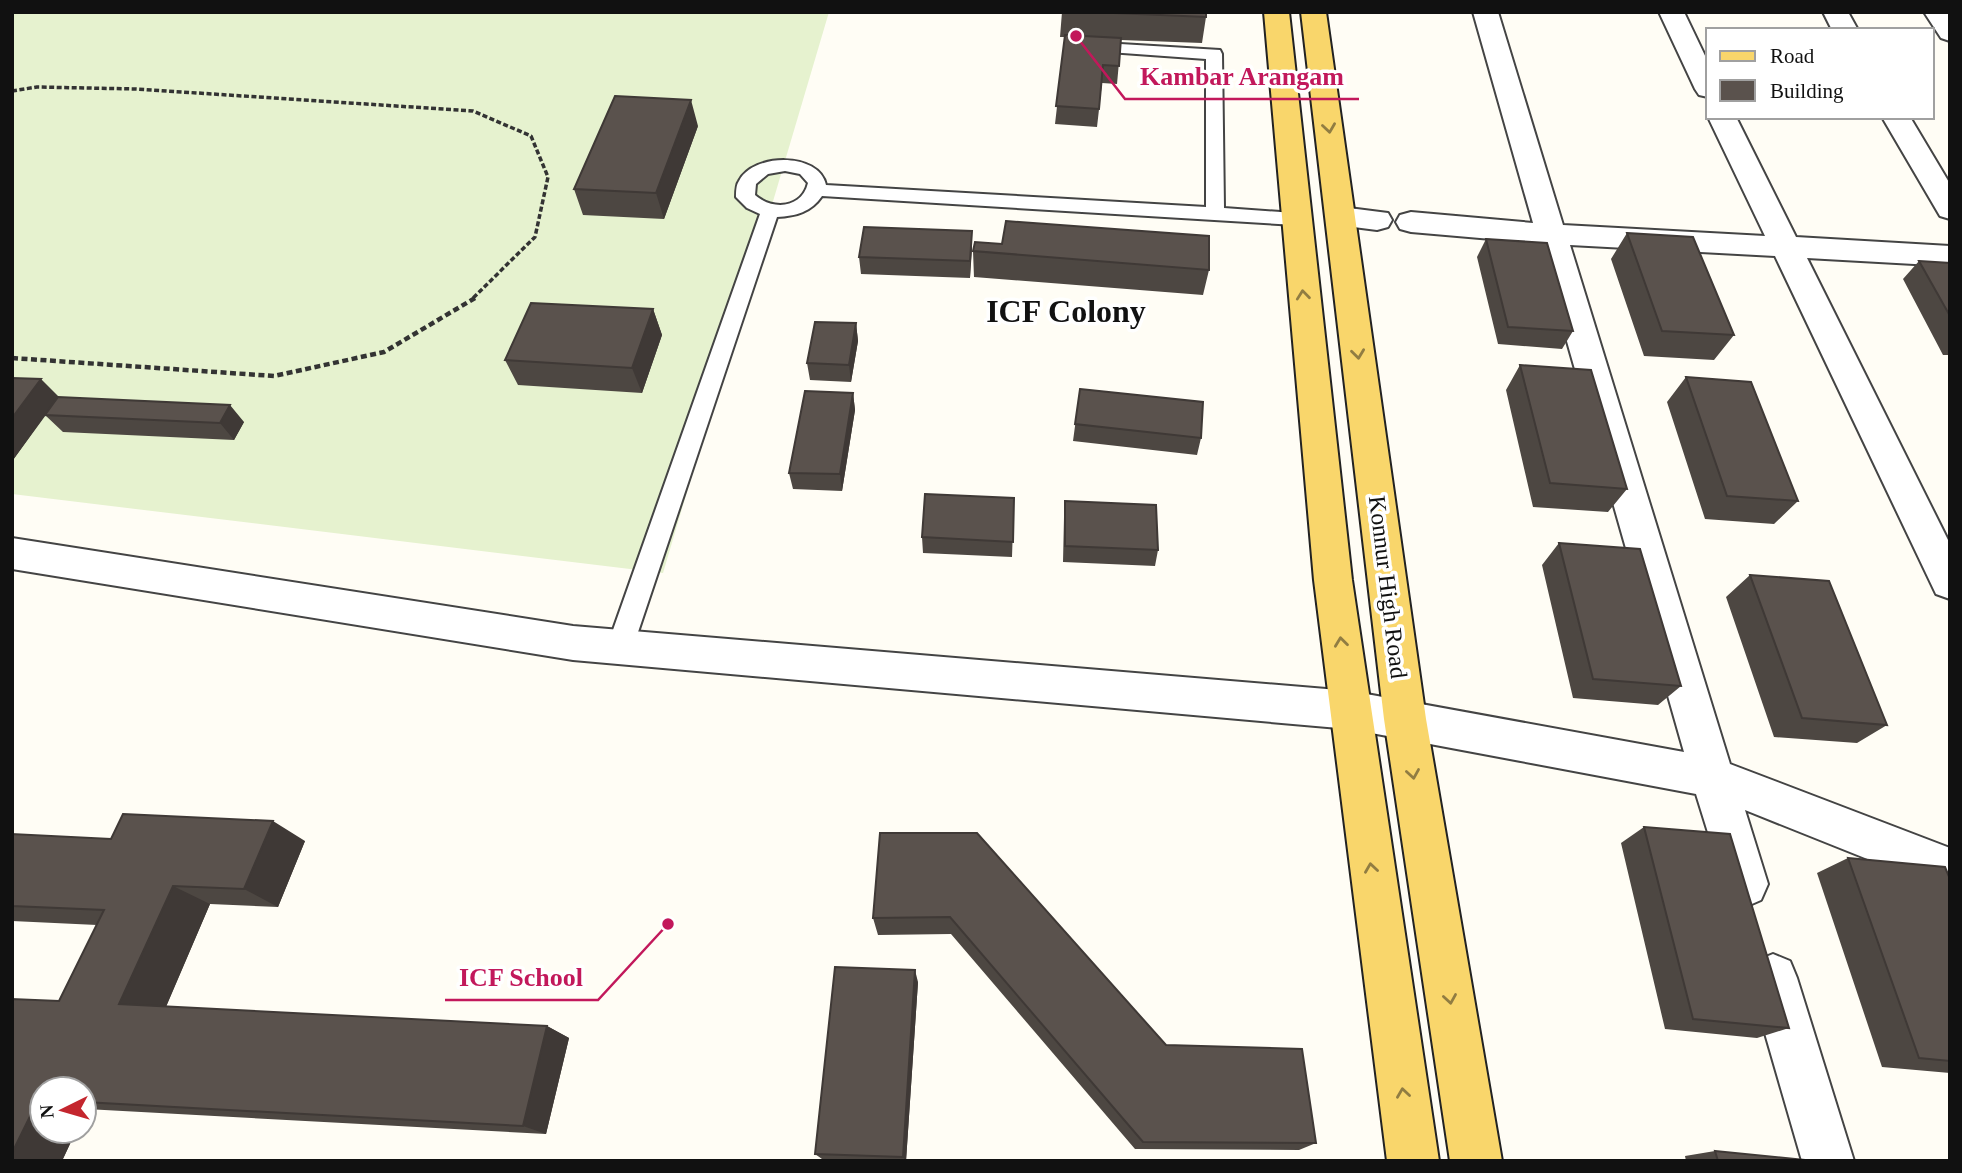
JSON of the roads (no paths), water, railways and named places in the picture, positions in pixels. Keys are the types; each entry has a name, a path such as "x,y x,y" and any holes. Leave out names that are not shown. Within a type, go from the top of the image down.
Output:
{"main road":[{"path":"1276,12 1295,219 1350,710 1413,1161"},
{"name":"Konnur High Road","path":"1313,12 1359,218 1405,719 1476,1161"}],"street":[{"path":"1485,12 1828,1161"},
{"path":"1671,12 1706,85"},
{"path":"1835,12 1844,28"},
{"path":"1937,12 1950,33"},
{"path":"1723,119 1950,583"},
{"path":"1897,119 1950,209"},
{"path":"1410,222 1551,234 1950,256"},
{"path":"12,553 573,643 1350,710 1713,777 1950,870"}],"lane":[{"path":"1071,46 1214,54 1215,214"},
{"path":"785,165 806,170 814,175 817,190 805,204 782,211 770,211 751,204 746,197 747,182 762,170 785,165"},
{"path":"817,190 1295,219"},
{"path":"620,647 770,211"}],"place":[{"name":"Kambar Arangam","path":"1076,36"},
{"name":"ICF School","path":"668,924"}],"district":[{"name":"ICF Colony","path":"1066,311"}]}
